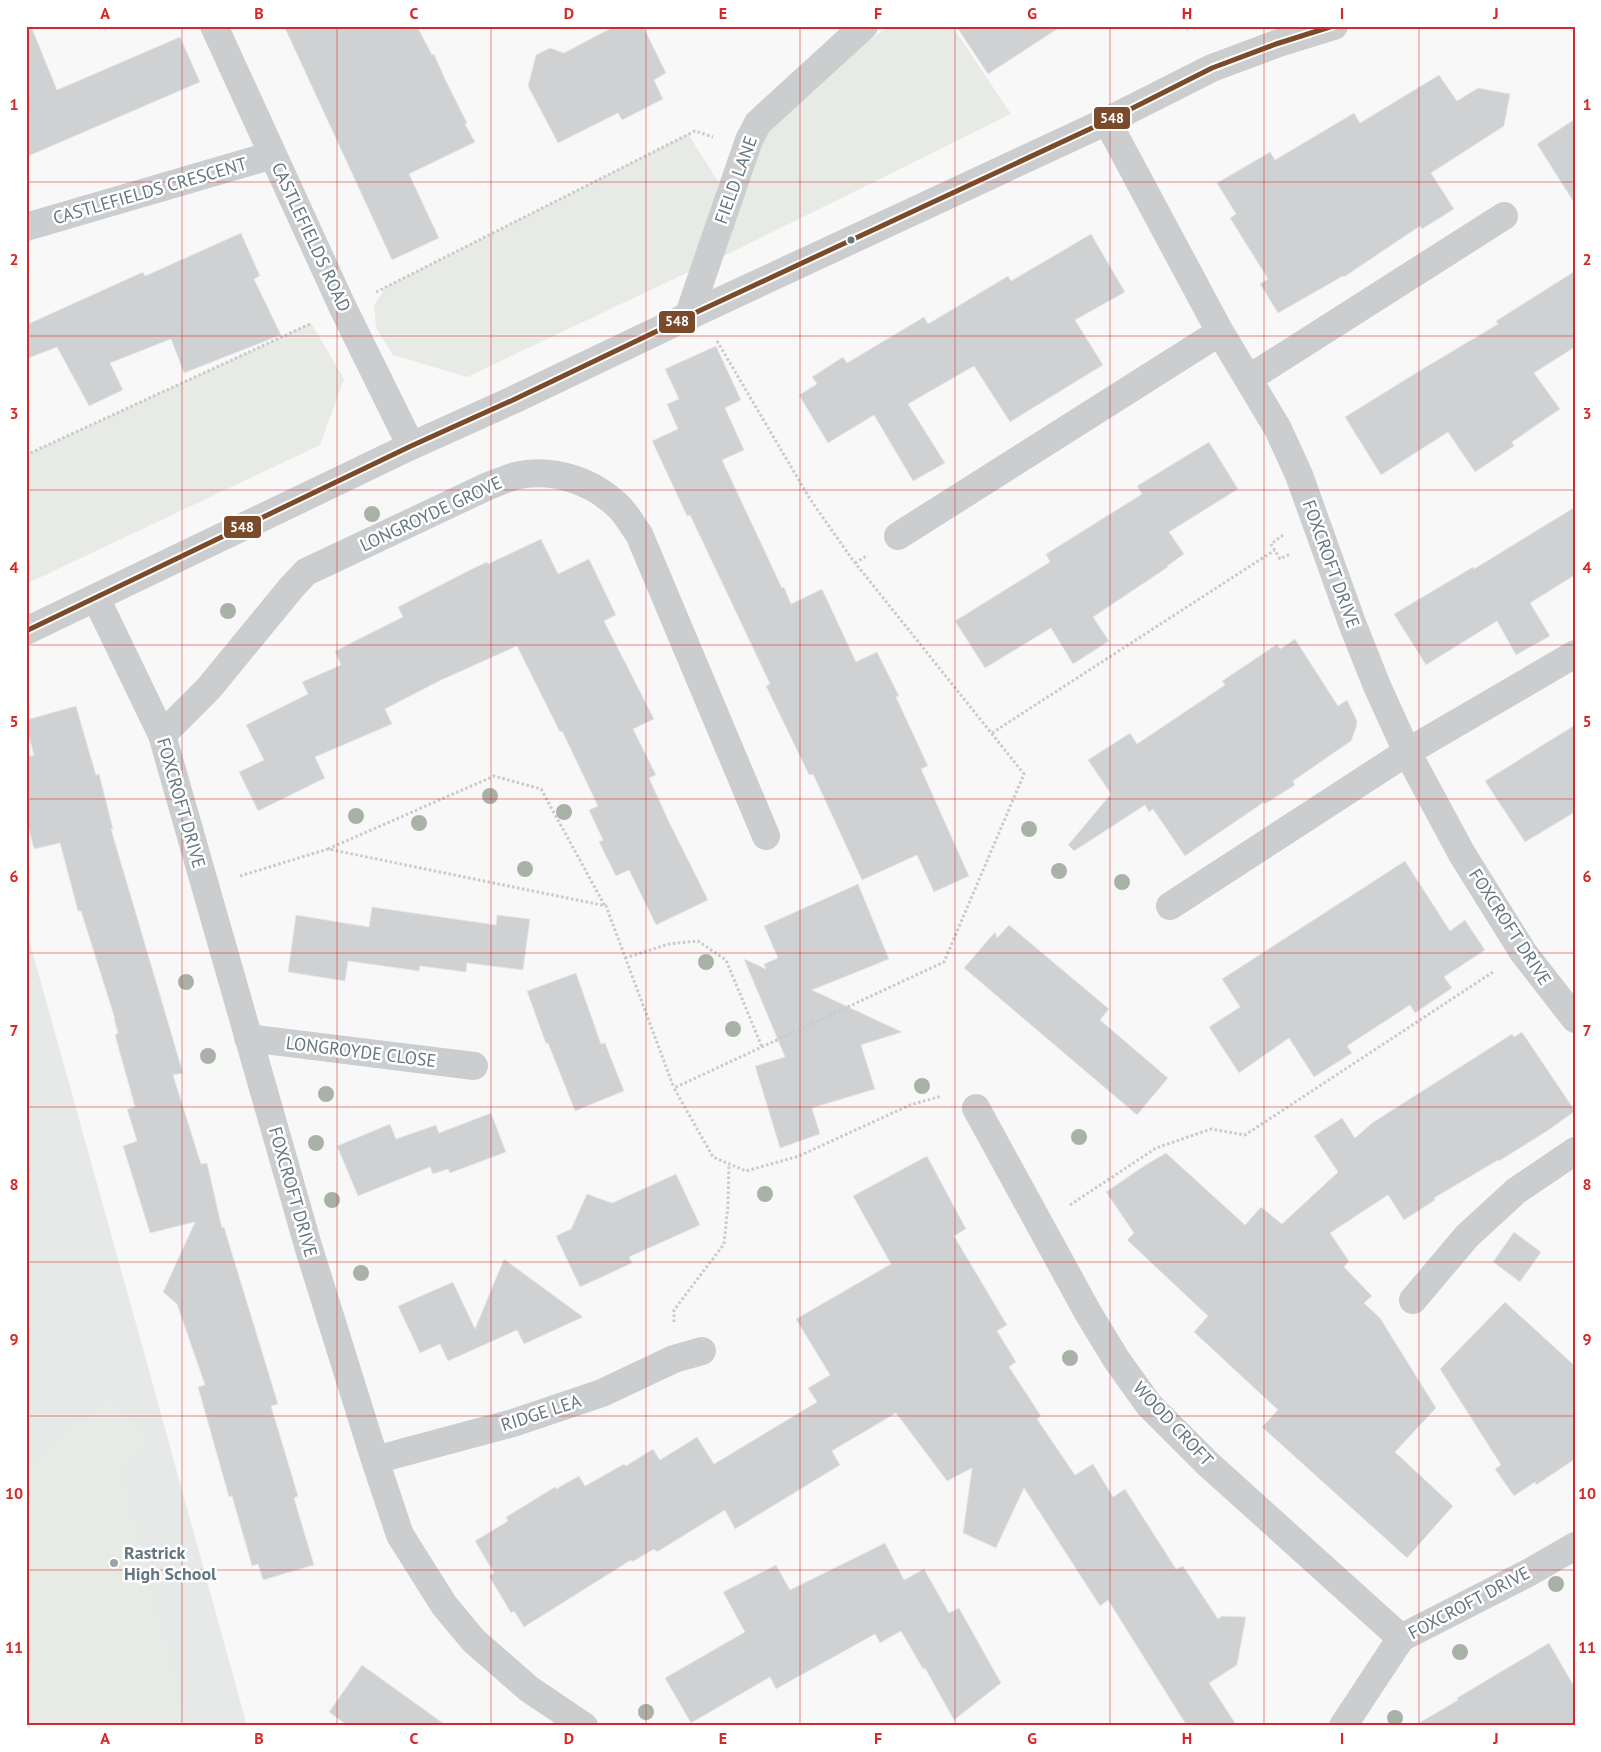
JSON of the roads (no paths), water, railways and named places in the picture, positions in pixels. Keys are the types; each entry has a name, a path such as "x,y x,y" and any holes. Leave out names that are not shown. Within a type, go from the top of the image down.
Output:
{"street":[{"name":"CASTLEFIELDS ROAD","path":"214,26 343,308 411,446"},
{"name":"FIELD LANE","path":"694,314 749,140 758,123 864,26"},
{"path":"26,631 411,446 1107,121 1212,68 1276,44 1334,26"},
{"name":"FOXCROFT DRIVE","path":"1107,121 1220,332 1278,430 1299,475 1352,623 1377,686 1407,752 1462,854 1523,952 1575,1019"},
{"name":"CASTLEFIELDS CRESCENT","path":"26,227 273,155"},
{"path":"1248,379 1504,216"},
{"path":"898,536 1220,332"},
{"name":"LONGROYDE GROVE","path":"162,735 209,688 306,572 486,487 516,476 548,473 567,476 605,494 622,510 639,534 766,836"},
{"name":"FOXCROFT DRIVE","path":"96,598 162,735 309,1249 400,1535 444,1605 474,1641 529,1689 584,1726"},
{"path":"1170,906 1407,752 1575,654"},
{"name":"LONGROYDE CLOSE","path":"248,1038 474,1066"},
{"name":"WOOD CROFT","path":"976,1108 1087,1311 1116,1358 1150,1405 1207,1463 1401,1638"},
{"path":"1413,1300 1466,1236 1516,1191 1575,1151"},
{"name":"RIDGE LEA","path":"375,1460 513,1423 602,1393 674,1359 702,1351"},
{"name":"FOXCROFT DRIVE","path":"1344,1726 1401,1638 1530,1572 1575,1546"}],"place":[{"name":"Rastrick High School","path":"114,1563"}]}
